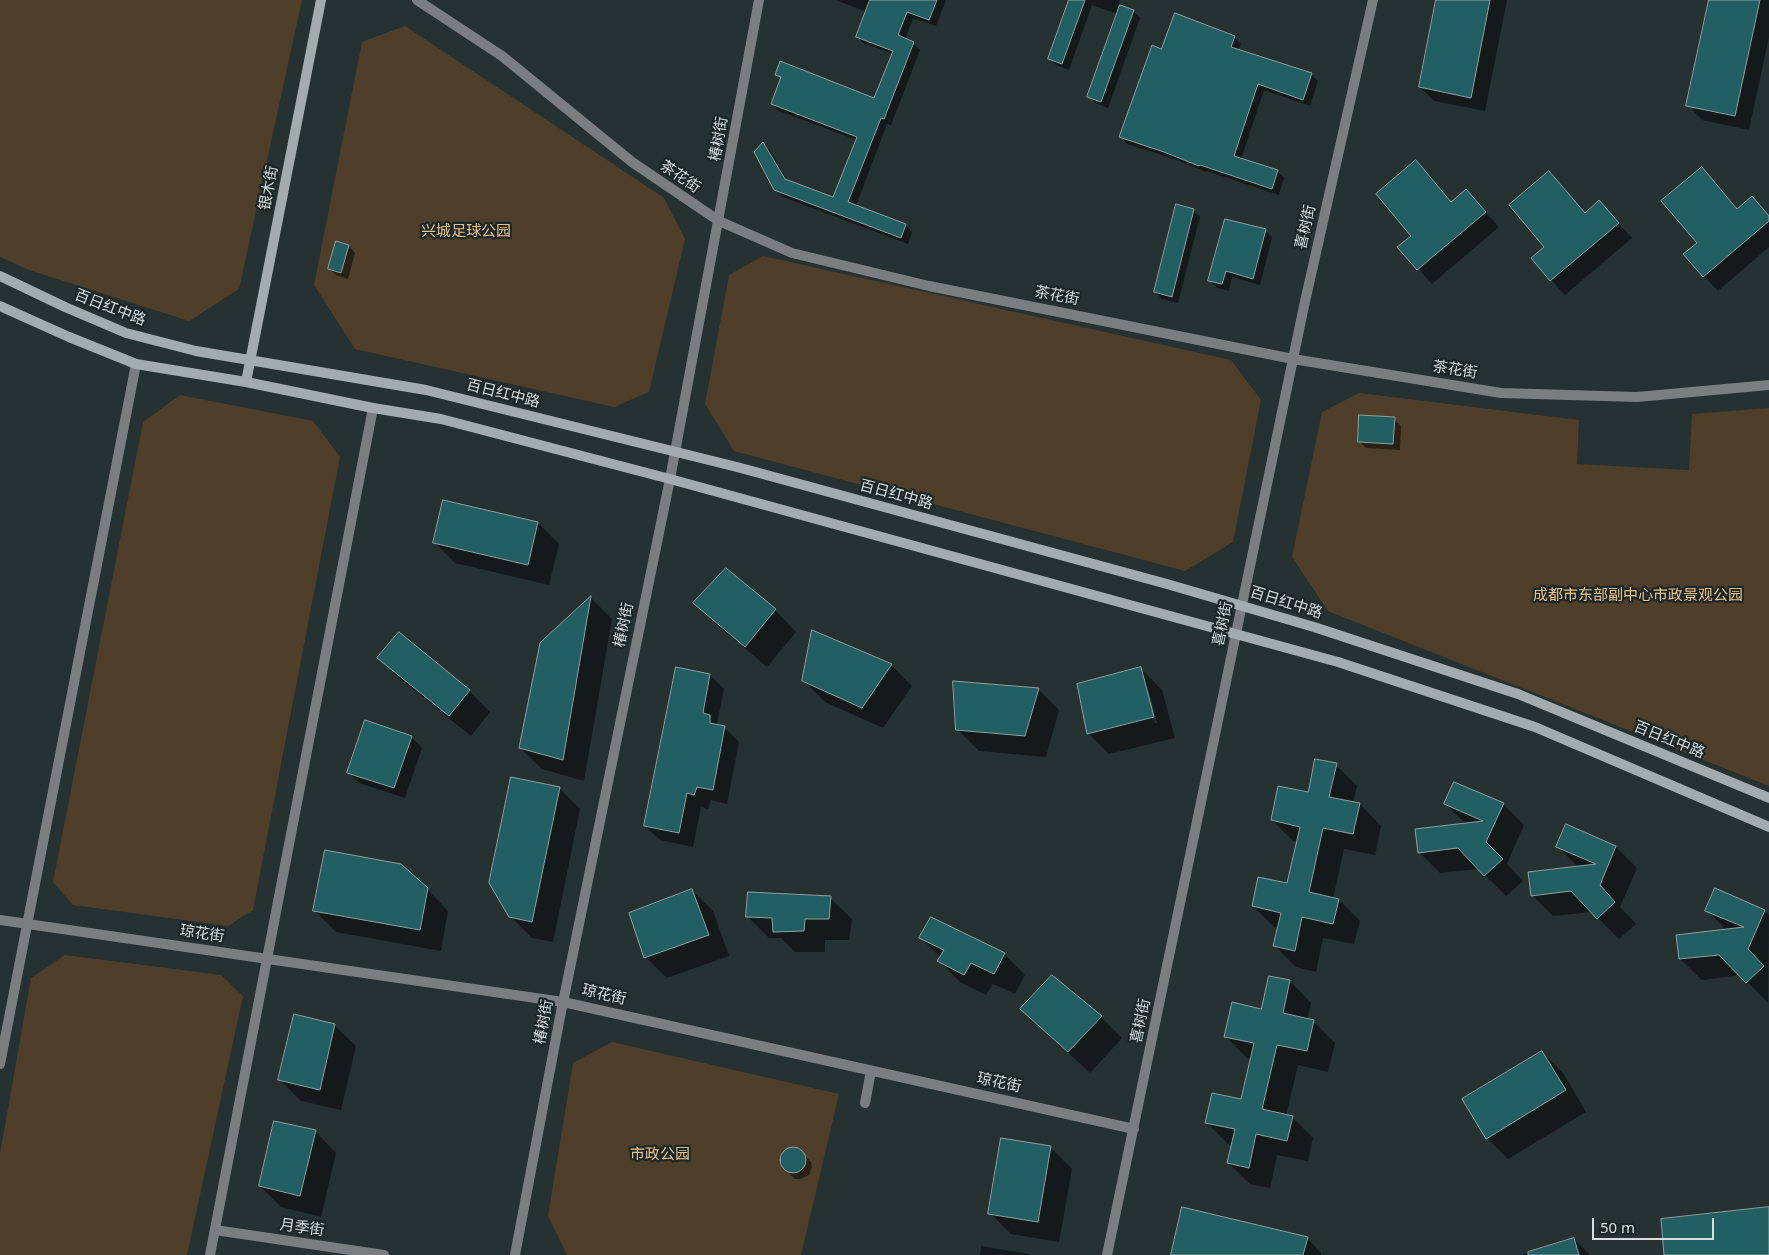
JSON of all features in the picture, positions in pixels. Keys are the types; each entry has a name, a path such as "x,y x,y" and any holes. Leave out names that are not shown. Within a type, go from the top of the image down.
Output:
{"street":[{"name":"银木街","path":"246,382 321,0"},
{"name":"茶花街","path":"417,0 502,56 632,162 719,222 792,253 929,286 1293,359 1501,393 1637,397 1769,386"},
{"name":"椿树街","path":"515,1255 563,1002 670,478 759,0"},
{"name":"喜树街","path":"1107,1255 1293,359 1373,0"},
{"name":"百日红中路","path":"0,276 126,333 196,351 426,390 737,467 1109,568 1314,627 1518,694 1769,798"},
{"path":"0,306 68,337 136,364 246,382 373,408 441,419 670,478 1338,662 1535,727 1769,826"},
{"path":"0,1064 136,364"},
{"path":"210,1255 373,408"},
{"name":"琼花街","path":"0,920 563,1002 1134,1129"},
{"path":"865,1102 871,1070"},
{"name":"月季街","path":"215,1230 384,1255"}],"green space":[{"path":"0,0 302,0 239,289 189,321 29,270 0,257"},
{"name":"兴城足球公园","path":"405,26 664,198 685,239 649,392 614,407 355,349 314,285 362,42"},
{"path":"763,256 1231,360 1261,400 1233,542 1185,571 734,451 705,404 729,275"},
{"name":"成都市东部副中心市政景观公园","path":"1359,393 1579,420 1577,464 1689,470 1692,414 1769,408 1769,786 1328,611 1292,557 1322,412"},
{"path":"180,395 313,421 340,457 253,910 228,926 73,905 53,882 143,422"},
{"path":"65,955 221,975 243,996 187,1255 0,1255 0,1154 31,978"},
{"name":"市政公园","path":"612,1042 839,1094 801,1255 567,1255 548,1216 573,1063"}],"building":[{"path":"870,0 937,0 929,20 907,12 898,35 914,42 884,119 881,118 848,202 906,224 901,238 774,190 754,152 763,142 785,179 833,197 857,137 771,104 781,77 775,75 780,61 874,98 893,51 856,37"},
{"path":"1069,0 1085,0 1062,64 1048,59"},
{"path":"1436,0 1490,0 1471,98 1419,87"},
{"path":"1709,0 1760,0 1735,116 1686,106"},
{"path":"1120,5 1134,10 1101,102 1087,97"},
{"path":"1175,13 1235,36 1231,47 1312,73 1303,100 1258,84 1234,156 1278,170 1272,189 1199,166 1119,137 1152,45 1161,49"},
{"path":"1416,160 1451,202 1466,189 1486,212 1417,270 1397,247 1411,236 1376,194"},
{"path":"1702,167 1737,209 1752,196 1769,216 1769,221 1703,277 1683,254 1697,243 1661,201"},
{"path":"1549,171 1585,213 1599,200 1619,223 1550,281 1531,258 1544,247 1509,205"},
{"path":"1176,204 1194,209 1172,297 1154,292"},
{"path":"1225,219 1266,229 1253,279 1226,271 1222,284 1208,281"},
{"path":"336,241 349,245 341,273 328,269"},
{"path":"1359,415 1395,417 1393,444 1358,442"},
{"path":"443,500 538,522 528,565 433,543"},
{"path":"726,568 776,609 745,647 693,603"},
{"path":"591,596 563,760 519,748 540,643"},
{"path":"812,630 892,664 862,708 802,681"},
{"path":"399,632 470,690 449,716 377,658"},
{"path":"676,667 710,674 703,713 710,715 710,723 725,726 713,790 697,787 694,795 687,793 679,833 644,826"},
{"path":"1141,667 1154,717 1087,734 1077,684"},
{"path":"953,681 1039,688 1025,736 956,730"},
{"path":"365,720 412,736 394,788 347,773"},
{"path":"1315,759 1337,763 1329,797 1360,803 1353,834 1323,828 1309,892 1339,899 1333,924 1302,917 1295,951 1273,946 1281,913 1252,906 1258,877 1287,883 1300,827 1271,820 1278,786 1308,792"},
{"path":"511,777 560,787 532,922 509,917 489,883"},
{"path":"1454,782 1504,803 1486,842 1503,859 1484,876 1458,848 1418,853 1415,829 1483,821 1444,804"},
{"path":"1566,824 1616,846 1600,885 1615,902 1597,919 1571,891 1531,896 1528,872 1596,864 1556,847"},
{"path":"325,850 401,864 428,888 420,930 313,911"},
{"path":"1715,888 1765,910 1748,949 1764,966 1746,983 1719,955 1679,959 1676,935 1744,927 1705,911"},
{"path":"692,889 709,935 644,958 629,913"},
{"path":"748,892 831,896 829,919 805,919 804,931 773,932 772,918 746,917"},
{"path":"931,917 1005,953 994,974 971,963 964,975 937,961 944,950 919,938"},
{"path":"1052,975 1102,1016 1068,1052 1020,1009"},
{"path":"1269,976 1290,980 1283,1013 1314,1020 1307,1051 1277,1045 1262,1109 1293,1116 1287,1141 1256,1134 1249,1168 1227,1163 1235,1129 1205,1123 1212,1093 1241,1099 1254,1043 1224,1037 1232,1002 1261,1009"},
{"path":"294,1014 335,1024 320,1090 278,1080"},
{"path":"1542,1051 1566,1090 1486,1139 1462,1099"},
{"path":"274,1121 316,1130 300,1196 259,1186"},
{"path":"1001,1138 1051,1146 1038,1222 988,1214"},
{"path":"793,1147 802,1151 806,1160 802,1169 793,1173 784,1169 780,1160 784,1151"},
{"path":"1182,1207 1308,1237 1303,1255 1171,1255"},
{"path":"1769,1207 1769,1255 1664,1255 1661,1219"},
{"path":"1574,1238 1579,1255 1528,1255 1528,1252"}]}
